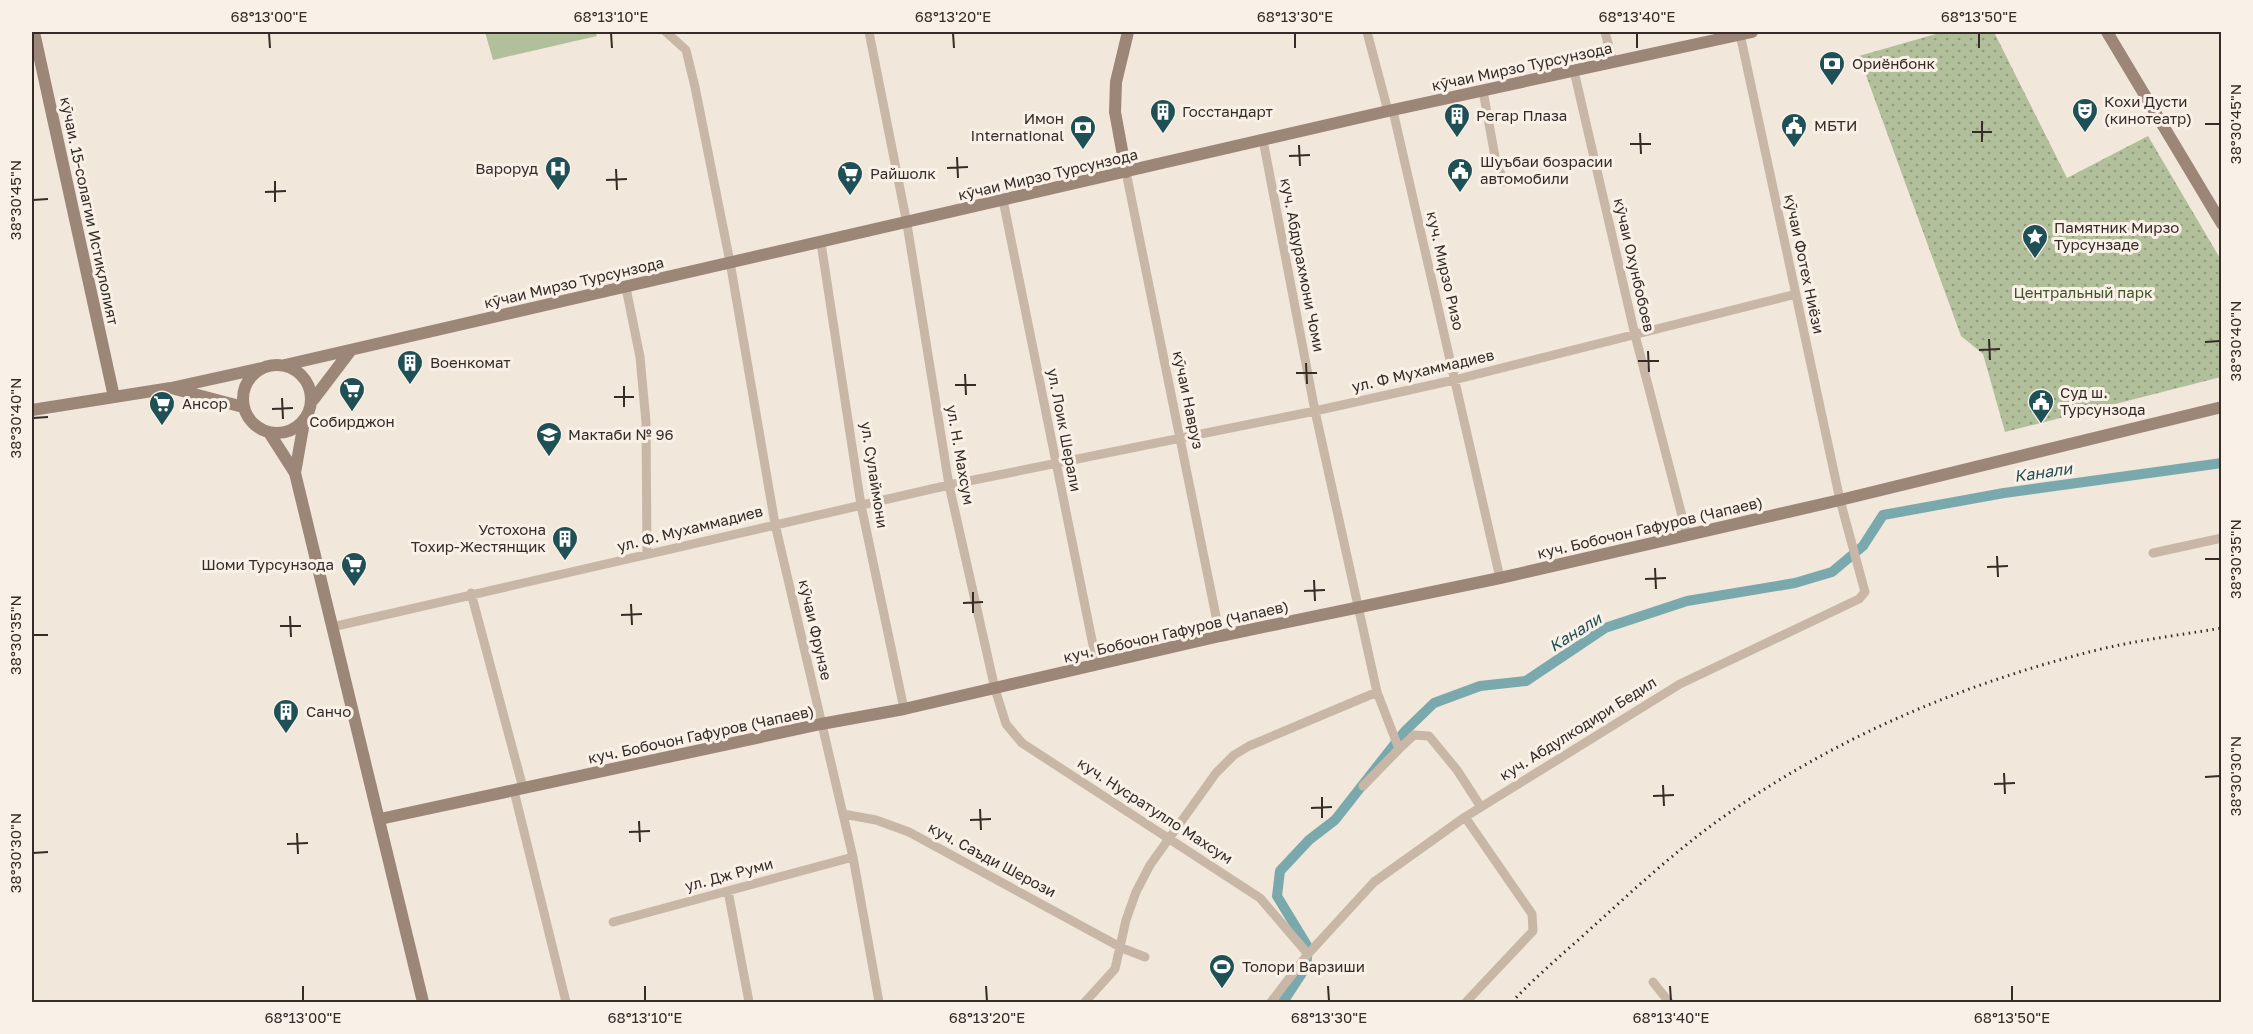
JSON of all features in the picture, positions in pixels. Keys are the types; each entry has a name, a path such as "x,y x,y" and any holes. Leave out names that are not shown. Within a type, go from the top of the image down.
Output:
{"street":[{"name":"кӯчаи. 15-солагии Истиқлолият","path":"34,32 114,397"},
{"name":"кӯчаи Фрунзе","path":"666,32 686,50 730,262 775,524 853,857 879,1002"},
{"name":"ул. Н. Махсум","path":"869,32 907,224 949,485 995,689"},
{"path":"1126,172 1115,112 1116,82 1128,32"},
{"name":"куч. Мирзо Ризо","path":"1367,32 1390,111 1500,578"},
{"path":"1605,32 1613,62"},
{"path":"2107,32 2222,224"},
{"name":"кӯчаи Мирзо Турсунзода","path":"32,410 171,388 285,365 626,288 730,262 907,224 1390,111 1746,33"},
{"name":"кӯчаи Фотех Ниёзи","path":"1746,33 1796,294 1840,500"},
{"name":"кӯчаи Охунбобоев","path":"1574,71 1635,335 1687,535"},
{"path":"1483,91 1496,162 1504,182"},
{"name":"куч. Абдурахмони Чоми","path":"1263,140 1314,411 1377,692 1399,749"},
{"name":"кӯчаи Навруз","path":"1126,172 1220,636"},
{"name":"ул. Лоик Шерали","path":"1003,200 1054,462 1097,665"},
{"name":"ул. Сулаймони","path":"821,243 861,505 904,709"},
{"path":"626,288 640,357 646,422 647,554"},
{"name":"ул. Ф Мухаммадиев","path":"1054,462 1181,439 1454,380 1796,294"},
{"path":"296,473 304,422 313,400 351,350"},
{"path":"285,365 295,369 308,382 313,400"},
{"path":"262,368 253,375 244,390 243,407 253,424 270,434 296,473 423,1002"},
{"name":"кӯчаи Мирзо Турсунзода","path":"171,388 243,407"},
{"name":"куч. Бобочон Гафуров (Чапаев)","path":"380,819 820,724 904,709 1220,636 1500,578 1840,500 2222,407"},
{"path":"270,434 289,433 304,422"},
{"name":"ул. Ф. Мухаммадиев","path":"332,627 471,593 608,565 775,524 1054,462"},
{"name":"куч. Абдулкодири Бедил","path":"1271,1002 1308,954 1374,882 1465,817 1680,684 1858,599 1866,592 1840,500"},
{"path":"2153,553 2222,538"},
{"path":"471,593 519,789 566,1002"},
{"name":"куч. Нусратулло Махсум","path":"995,689 1006,724 1022,743 1172,838 1260,898 1308,954"},
{"path":"1085,1002 1115,969 1122,948 1126,920 1136,892 1150,866 1216,773 1234,755 1249,746 1377,692"},
{"path":"1363,786 1414,735 1429,736 1457,770 1481,807"},
{"name":"куч. Саъди Шерози","path":"843,814 876,820 909,832 1122,948 1145,957"},
{"path":"1465,817 1532,914 1533,930 1466,1002"},
{"name":"ул. Дж Руми","path":"613,922 853,857"},
{"path":"728,891 749,1002"},
{"path":"1653,982 1669,1002"}],"green space":[{"path":"485,32 595,32 597,36 493,60"},
{"name":"Центральный парк","path":"1943,32 1994,32 2067,178 2148,136 2221,260 2221,377 2005,432 1983,354 1961,336 1859,56"}],"waterway":[{"name":"Канали","path":"1283,1002 1306,967 1308,947 1277,896 1280,871 1309,840 1335,820 1405,731 1434,703 1480,686 1526,681 1605,628 1687,601 1795,583 1832,572 1863,546 1883,515 2004,493 2222,463"}],"railway":[{"path":"1512,1002 1629,894 1692,840 1769,787 1858,737 1951,696 2048,663 2112,646 2222,628"}],"place":[{"name":"Ориёнбонк","path":"1832,87"},
{"name":"Кохи Дусти (кинотеатр)","path":"2085,134"},
{"name":"Госстандарт","path":"1163,135"},
{"name":"Регар Плаза","path":"1457,139"},
{"name":"МБТИ","path":"1794,149"},
{"name":"Имон International","path":"1083,151"},
{"name":"Вароруд","path":"558,192"},
{"name":"Шуъбаи бозрасии автомобили","path":"1460,194"},
{"name":"Райшолк","path":"850,197"},
{"name":"Памятник Мирзо Турсунзаде","path":"2035,260"},
{"name":"Военкомат","path":"410,386"},
{"name":"Собирджон","path":"352,413"},
{"name":"Суд ш. Турсунзода","path":"2041,425"},
{"name":"Ансор","path":"162,427"},
{"name":"Мактаби № 96","path":"549,458"},
{"name":"Устохона Тохир-Жестянщик","path":"565,562"},
{"name":"Шоми Турсунзода","path":"354,588"},
{"name":"Санчо","path":"286,735"},
{"name":"Толори Варзиши","path":"1222,990"}]}
